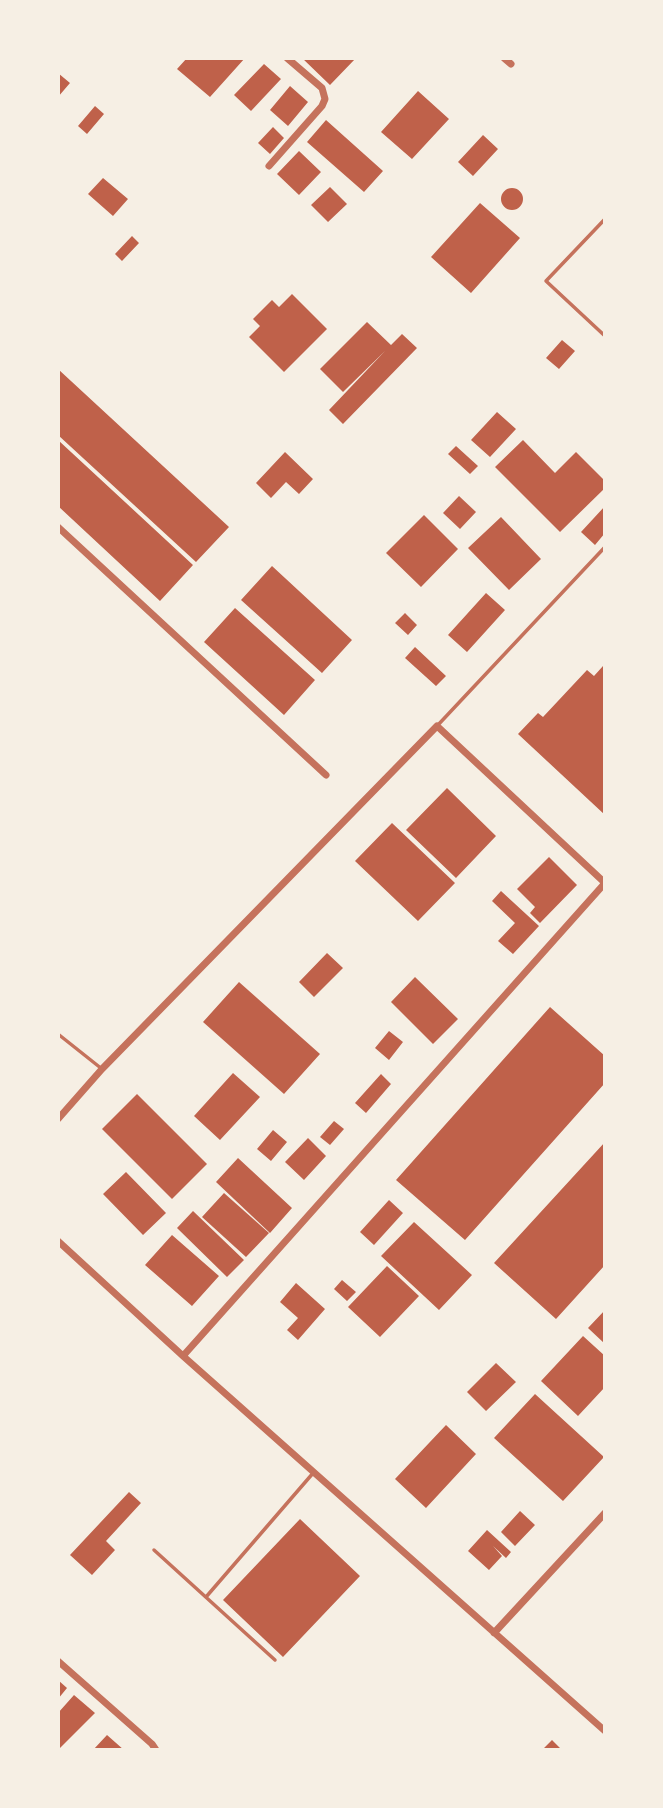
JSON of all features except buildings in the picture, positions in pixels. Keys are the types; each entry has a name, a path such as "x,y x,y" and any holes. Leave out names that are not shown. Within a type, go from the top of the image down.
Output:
{"street":[{"path":"269,166 322,106 325,99 322,88 288,58"},
{"path":"504,58 511,64"},
{"path":"58,527 326,775"},
{"path":"58,1119 102,1069 437,726 605,883 183,1356"},
{"path":"58,1241 183,1356 605,1731"},
{"path":"494,1633 605,1513"},
{"path":"58,1661 156,1750"}],"lane":[{"path":"605,219 546,281 605,336"},
{"path":"437,726 605,547"},
{"path":"58,1034 102,1069"},
{"path":"206,1597 314,1472"},
{"path":"153,1550 275,1660"}]}
